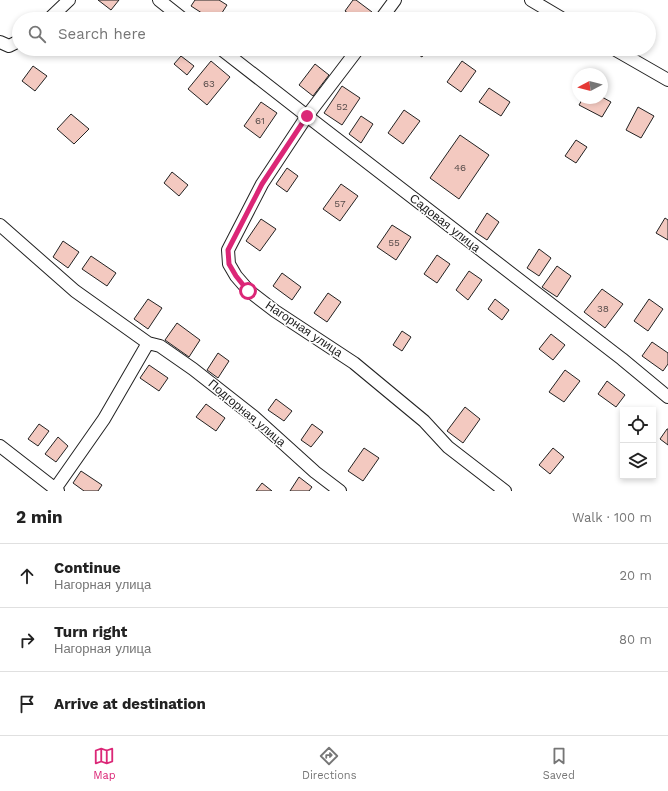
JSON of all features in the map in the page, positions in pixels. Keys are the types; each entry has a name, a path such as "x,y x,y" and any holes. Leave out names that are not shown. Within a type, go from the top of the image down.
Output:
{"street":[{"path":"56,12 69,0"},
{"path":"159,0 174,12"},
{"path":"386,12 395,0"},
{"path":"531,0 551,12"},
{"path":"0,42 9,46 12,44"},
{"name":"Садовая улица","path":"230,56 622,359 668,397"},
{"name":"Нагорная улица","path":"353,56 307,116 262,184 245,214 228,250 229,264 248,291 275,311 354,363 424,421 448,447 505,491"},
{"path":"626,56 668,80"},
{"name":"Подгорная улица","path":"0,225 75,291 148,344 160,346 199,374 253,416 315,472 340,491"},
{"path":"0,446 57,490 104,419 148,344"}],"building":[{"path":"98,0 119,0 111,10"},
{"path":"195,0 219,0 227,5 222,12 200,12 191,6"},
{"path":"353,0 356,0 372,12 346,12 345,11"},
{"path":"181,56 194,66 187,75 174,64"},
{"path":"211,61 230,77 207,105 188,89"},
{"path":"462,61 476,71 461,92 447,82"},
{"path":"315,64 329,75 313,96 299,85"},
{"path":"33,66 47,76 35,91 22,81"},
{"path":"342,86 360,98 342,125 324,113"},
{"path":"489,88 510,102 501,116 479,102"},
{"path":"608,100 611,102 602,117 579,105 608,104"},
{"path":"261,102 277,113 260,138 244,126"},
{"path":"638,107 654,116 641,138 626,130"},
{"path":"404,110 420,121 403,144 388,133"},
{"path":"71,114 89,129 74,144 57,129"},
{"path":"361,116 373,124 361,143 349,134"},
{"path":"460,135 489,155 459,199 430,178"},
{"path":"576,140 587,147 576,163 565,156"},
{"path":"287,168 298,176 287,192 276,184"},
{"path":"172,172 188,185 179,196 164,183"},
{"path":"341,184 358,196 340,221 323,209"},
{"path":"487,213 499,222 487,240 475,232"},
{"path":"665,218 668,220 668,240 656,233"},
{"path":"261,219 276,229 260,251 246,241"},
{"path":"392,225 411,237 396,260 377,247"},
{"path":"63,241 79,252 68,268 53,257"},
{"path":"539,249 551,258 539,276 527,268"},
{"path":"437,255 450,264 437,283 424,274"},
{"path":"91,256 116,273 107,286 82,269"},
{"path":"557,266 571,276 557,297 542,287"},
{"path":"469,271 482,280 468,300 456,290"},
{"path":"282,273 301,287 292,300 273,286"},
{"path":"602,289 623,304 605,328 584,312"},
{"path":"328,293 341,302 327,322 314,313"},
{"path":"148,299 162,308 148,329 134,319"},
{"path":"495,299 509,310 502,320 488,309"},
{"path":"649,299 663,309 648,331 634,321"},
{"path":"177,323 200,340 189,357 165,340"},
{"path":"402,331 411,337 402,351 393,345"},
{"path":"551,334 565,345 553,360 539,349"},
{"path":"652,342 668,353 668,364 663,371 642,356"},
{"path":"218,353 229,361 218,378 207,370"},
{"path":"149,365 168,378 159,391 140,378"},
{"path":"565,370 580,381 564,402 549,392"},
{"path":"607,381 625,395 616,407 598,394"},
{"path":"276,399 292,411 284,421 268,410"},
{"path":"206,404 225,418 216,431 196,417"},
{"path":"465,407 480,419 463,443 447,431"},
{"path":"39,424 49,431 38,446 28,439"},
{"path":"312,424 323,432 311,447 301,440"},
{"path":"668,429 668,445 660,439"},
{"path":"58,437 68,446 56,462 45,454"},
{"path":"364,448 379,458 363,481 348,471"},
{"path":"553,448 564,457 550,474 539,465"},
{"path":"81,471 102,485 98,491 84,491 73,483"},
{"path":"299,477 312,487 309,491 290,491"},
{"path":"262,483 272,491 256,491"}],"route":[{"path":"248,291 229,264 228,250 245,214 262,184 307,116"}]}
